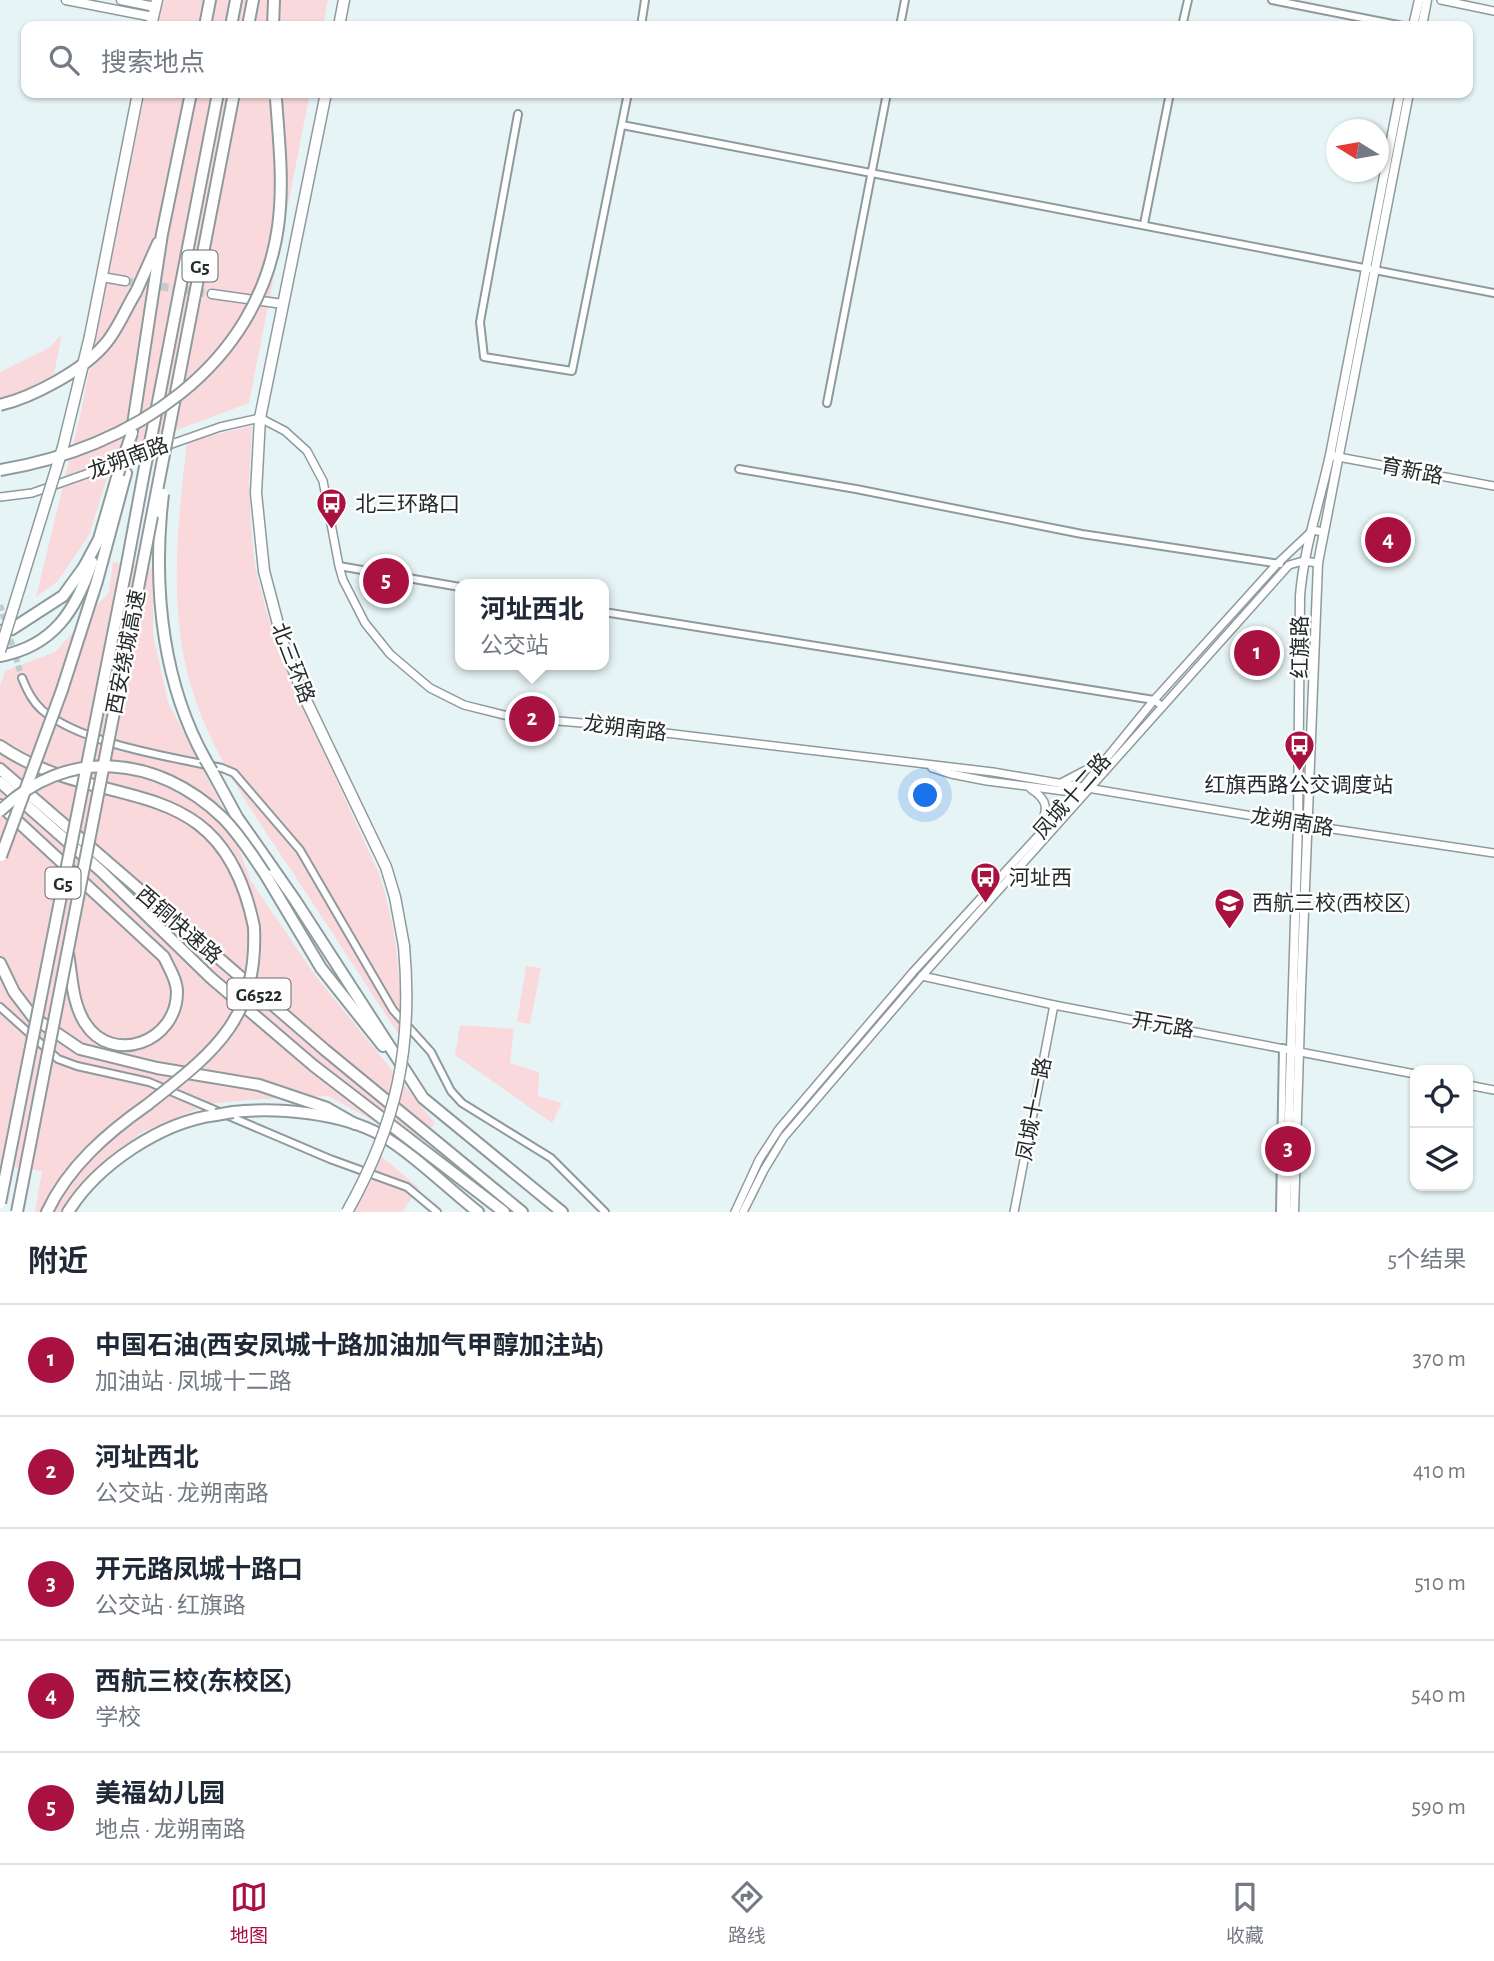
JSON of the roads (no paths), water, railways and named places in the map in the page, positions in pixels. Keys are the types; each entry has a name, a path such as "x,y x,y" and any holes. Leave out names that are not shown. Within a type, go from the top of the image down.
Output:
{"highway":[{"path":"206,21 211,0"},
{"path":"232,21 236,0"},
{"path":"248,21 253,0"},
{"path":"273,21 274,0"},
{"path":"340,21 344,0"},
{"path":"0,651 64,447 90,336 137,98"},
{"path":"0,858 62,690 97,582 132,433 162,234 190,98"},
{"name":"西安绕城高速","path":"0,1203 217,98"},
{"name":"西安绕城高速","path":"18,1212 233,98"},
{"path":"0,470 26,466 99,443 169,402 217,361 242,327 259,294 272,255 278,226 280,183 276,98"},
{"name":"北三环路","path":"325,98 260,418 256,493 259,538 269,595 283,643 303,694 386,867 395,897 404,946 407,1016 396,1099 381,1144 347,1212"},
{"path":"0,405 64,379 106,343 136,292 162,234"},
{"path":"167,439 159,579 164,634 181,705 205,759 237,817 296,900 423,1098"},
{"path":"0,656 15,654 33,645 55,630 71,612 84,586 122,474"},
{"path":"0,631 12,629 62,596 84,568 99,539"},
{"path":"0,746 43,770 144,798 172,808 198,823 218,842 235,867 248,898 254,927 253,969 244,1003 214,1049 197,1066 113,1129 58,1188 47,1212"},
{"path":"0,811 39,783 66,772 89,767 116,765 140,770 192,794 223,818 246,844 321,968 423,1098 562,1212"},
{"name":"西铜快速路","path":"0,769 325,1050 522,1212"},
{"name":"西铜快速路","path":"0,782 100,871 221,987 314,1066 504,1212"},
{"path":"0,805 164,957 174,976 177,991 175,1008 169,1022 146,1042 116,1044 92,1033 78,1008 68,954"},
{"path":"0,963 14,992 33,1017 80,1049 157,1068 259,1085 327,1108 381,1135 478,1212"},
{"path":"68,1212 103,1172 130,1149 178,1125 233,1112 282,1111 319,1115 355,1124"}],"main road":[{"path":"66,0 154,12"},
{"path":"121,0 154,12"},
{"path":"1414,21 1419,0"},
{"path":"1423,21 1427,0"},
{"name":"红旗路","path":"1286,1212 1290,1049 1318,563 1334,456 1400,98"},
{"name":"红旗路","path":"1370,270 1408,98"},
{"path":"102,277 125,281"},
{"path":"212,294 283,304"},
{"name":"红旗路","path":"1302,824 1300,596 1303,561 1334,456"},
{"name":"红旗路","path":"1290,1049 1294,1212"}],"street":[{"path":"641,21 646,0"},
{"path":"901,21 905,0"},
{"path":"1183,21 1188,0"},
{"path":"1272,0 1378,21"},
{"path":"1441,0 1494,11"},
{"path":"518,114 480,322 484,357 572,371 627,98"},
{"path":"827,402 886,98"},
{"path":"1144,224 1169,98"},
{"path":"622,125 1494,293"},
{"name":"龙朔南路","path":"0,497 32,493 220,427 260,418 285,431 307,451 323,481 343,580 365,623 390,654 430,688 464,705 512,717 595,724 947,766 1494,853"},
{"name":"育新路","path":"1334,456 1494,486"},
{"path":"739,469 856,489 1082,534 1277,564 1289,565 1303,561 1318,563"},
{"path":"1312,530 1323,532"},
{"name":"凤城十二路","path":"735,1212 759,1160 779,1129 911,975 1076,794 1087,788 1103,761 1154,700 1277,564 1312,530"},
{"name":"凤城十二路","path":"743,1212 764,1170 785,1137 1087,788 1289,565"},
{"path":"339,566 455,586"},
{"path":"609,613 1154,700 1162,706"},
{"path":"22,678 30,697 43,710 88,734 234,772 300,850 387,1000 431,1052 451,1091 462,1103 551,1158 606,1212"},
{"path":"1061,783 1103,761"},
{"name":"龙朔南路","path":"925,765 951,774 1076,794"},
{"path":"1027,787 1041,795 1045,805 1046,813 1038,835"},
{"name":"开元路","path":"911,975 1410,1073"},
{"name":"凤城十一路","path":"1014,1212 1054,1005"},
{"path":"0,1007 58,1059 77,1066 149,1082 330,1158 407,1187 437,1212"},
{"path":"1280,1212 1290,1049"},
{"path":"1473,1086 1494,1090"}],"tunnel":[{"path":"125,281 212,294"},
{"path":"0,605 22,678"}],"place":[{"name":"北三环路口","path":"332,531"},
{"name":"西航三校(东校区)","path":"1388,540"},
{"name":"美福幼儿园","path":"386,581"},
{"name":"中国石油(西安凤城十路加油加气甲醇加注站)","path":"1257,653"},
{"name":"河址西北","path":"532,719"},
{"name":"红旗西路公交调度站","path":"1299,772"},
{"name":"河址西","path":"986,905"},
{"name":"西航三校(西校区)","path":"1229,930"},
{"name":"开元路凤城十路口","path":"1288,1149"}]}
